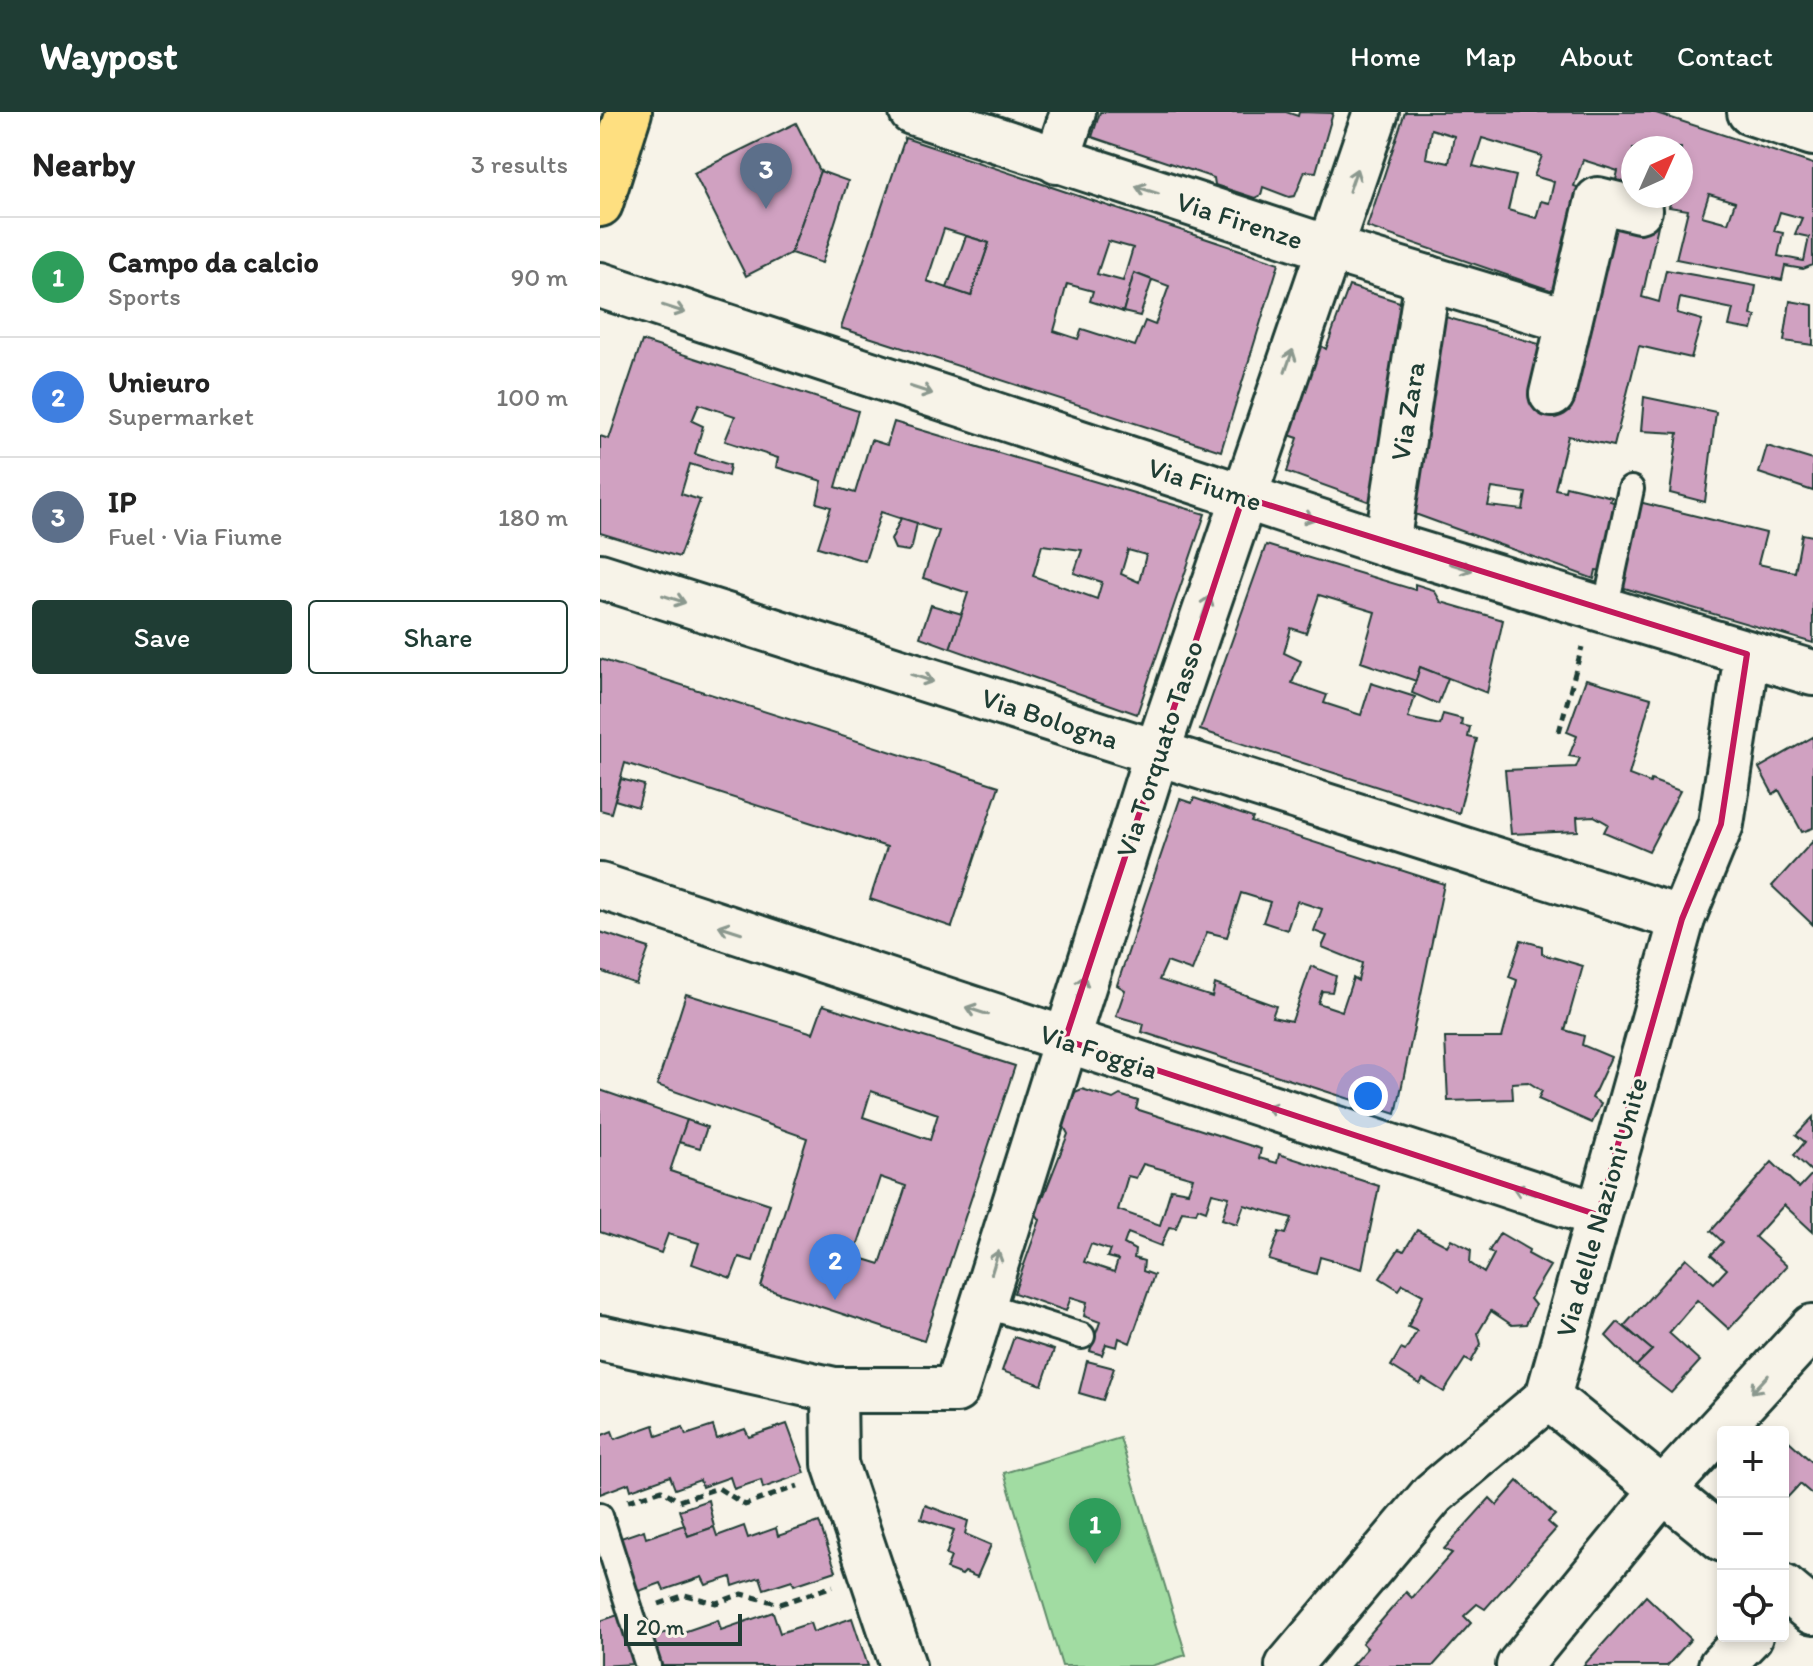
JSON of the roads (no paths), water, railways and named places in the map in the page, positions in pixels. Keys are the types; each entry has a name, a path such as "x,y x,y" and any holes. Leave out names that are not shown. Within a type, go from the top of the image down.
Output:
{"main road":[{"path":"600,204 629,112"}],"street":[{"name":"Via Firenze","path":"912,112 1328,248 1569,321"},
{"path":"1057,161 1073,112"},
{"name":"Via Torquato Tasso","path":"834,1390 956,1390 1157,752 1376,112"},
{"path":"1750,112 1813,133"},
{"path":"1552,394 1598,200 1639,210"},
{"name":"Via Zara","path":"1387,544 1428,278"},
{"name":"Via Fiume","path":"600,285 1387,544 1813,673"},
{"name":"Via Bologna","path":"600,576 1682,919"},
{"name":"Via delle Nazioni Unite","path":"1548,1397 1682,919 1721,824 1747,654"},
{"name":"Via Foggia","path":"600,886 1598,1215"},
{"path":"1519,1666 1663,1490 1813,1327"},
{"path":"600,1338 834,1390 835,1464 903,1666"},
{"path":"1288,1666 1433,1494 1548,1397 1717,1534"},
{"path":"1721,1666 1744,1642"}],"lane":[{"path":"1599,609 1631,489"},
{"path":"982,1304 1082,1336"},
{"path":"600,1516 648,1666"}],"place":[{"name":"IP","path":"766,209"},
{"name":"Unieuro","path":"835,1300"},
{"name":"Campo da calcio","path":"1095,1564"}]}
